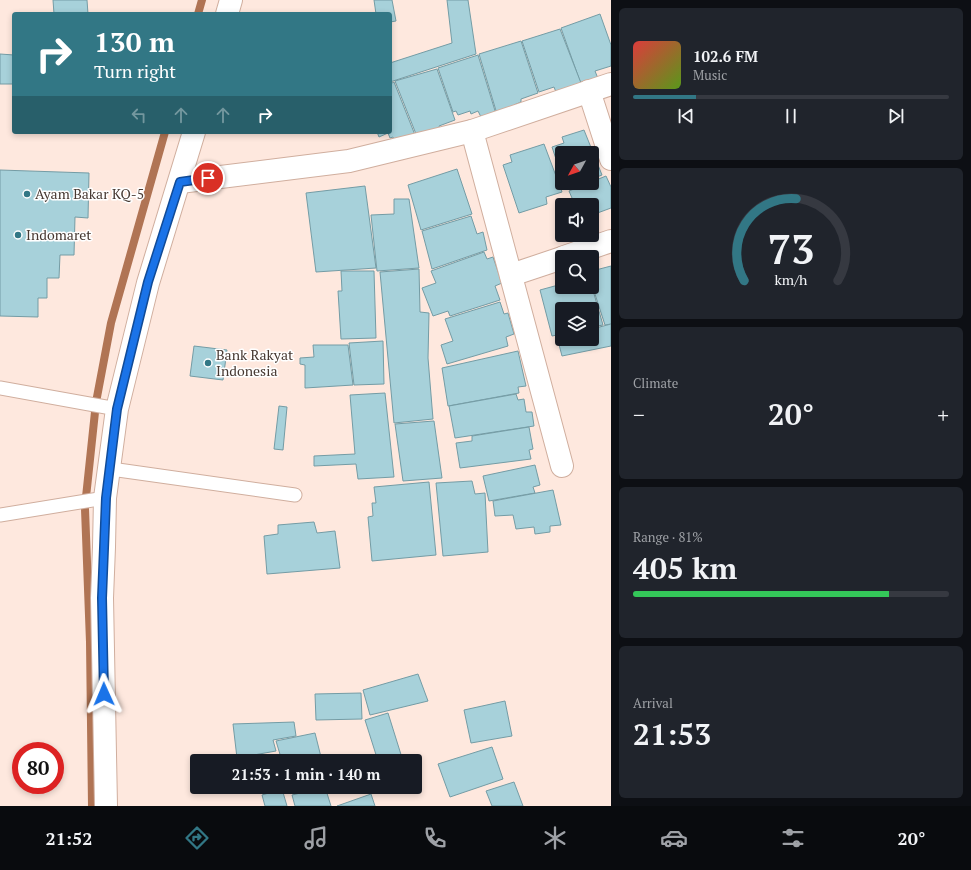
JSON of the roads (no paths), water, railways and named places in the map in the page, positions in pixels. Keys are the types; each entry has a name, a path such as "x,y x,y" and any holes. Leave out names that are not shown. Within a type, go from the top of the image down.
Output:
{"main road":[{"path":"228,12 231,0"},
{"path":"180,182 349,162 472,131 611,84"},
{"path":"588,91 611,159"},
{"path":"472,131 562,466"},
{"path":"106,806 102,598 105,508 117,409 148,282 180,182 193,134"},
{"path":"584,250 611,241"},
{"path":"511,275 555,260"}],"lane":[{"path":"0,388 117,409"},
{"path":"110,469 295,495"},
{"path":"0,515 105,508"}],"waterway":[{"path":"199,12 202,0"},
{"path":"97,397 111,323 164,134"},
{"path":"86,497 95,412"},
{"path":"85,509 90,642 92,806"}],"place":[{"name":"Ayam Bakar KQ-5","path":"27,194"},
{"name":"Indomaret","path":"18,235"},
{"name":"Bank Rakyat Indonesia","path":"208,363"}]}
